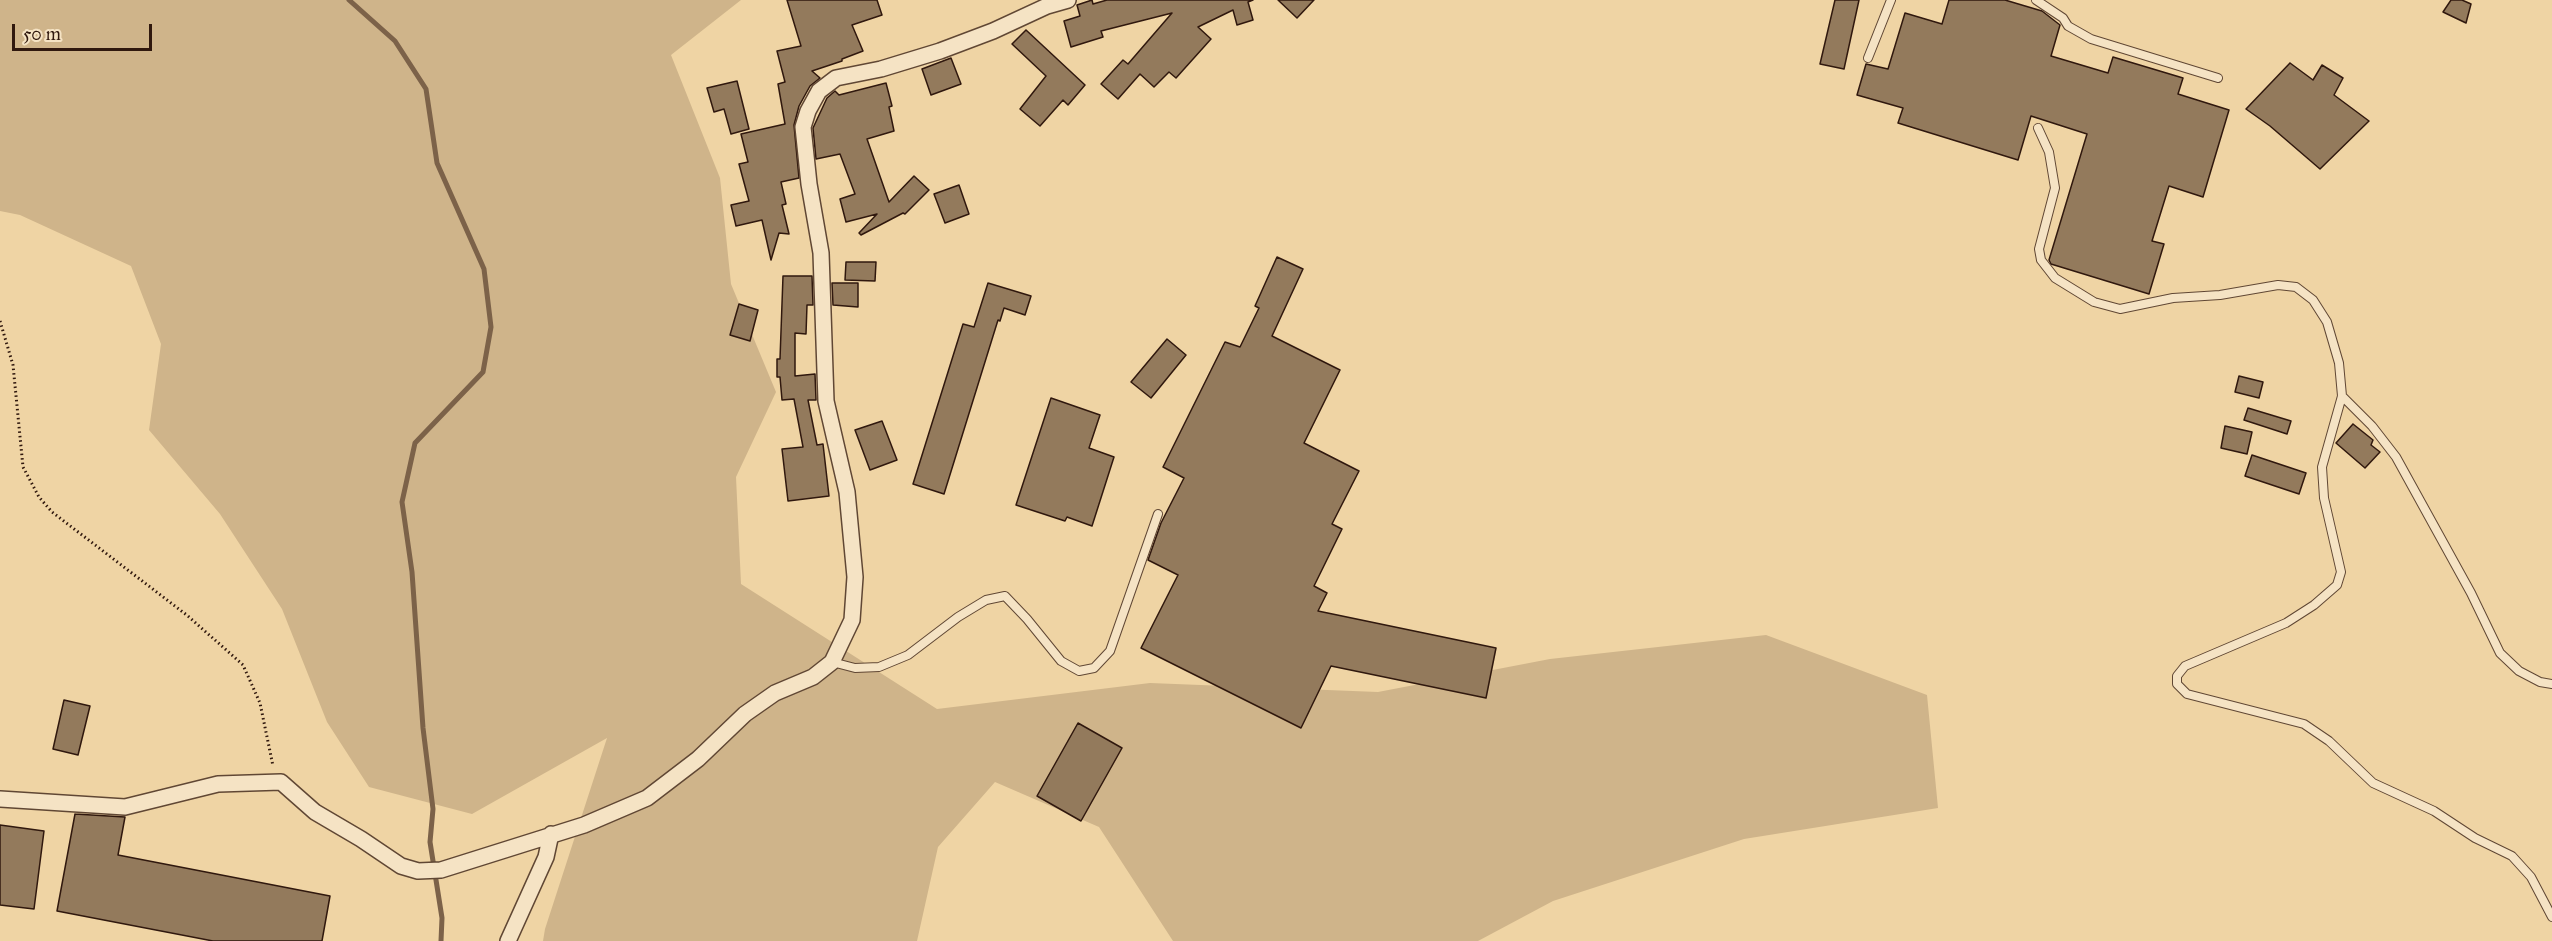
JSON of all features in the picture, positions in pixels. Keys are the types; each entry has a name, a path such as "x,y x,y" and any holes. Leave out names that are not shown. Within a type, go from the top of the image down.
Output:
{"street":[{"path":"0,799 125,807 218,784 281,782 315,812 401,866 418,871 441,870 584,825 647,798 698,759 745,714 775,693 813,677 832,662 852,620 855,577 847,492 826,400 821,253 809,184 803,127 808,111 819,91 836,78 881,69 940,51 993,31 1047,6 1068,0"},
{"path":"508,941 546,857 551,834"}],"lane":[{"path":"1868,58 1891,0"},
{"path":"2036,0 2063,18 2068,26 2091,39 2218,78"},
{"path":"2038,128 2049,152 2055,188 2039,249 2041,260 2055,278 2094,302 2120,309 2173,298 2220,295 2278,285 2296,287 2313,300 2327,322 2339,363 2342,396 2322,467 2324,498 2341,572 2337,585 2314,605 2286,623 2185,666 2177,676 2177,684 2187,694 2304,724 2329,741 2373,783 2434,812 2475,838 2512,856 2531,878 2552,917"},
{"path":"2342,396 2372,426 2396,457 2471,594 2500,653 2519,671 2540,682 2552,684"},
{"path":"832,662 855,668 879,667 908,655 958,617 986,600 1005,596 1061,661 1079,671 1094,668 1110,651 1158,514"}],"path":[{"path":"0,321 13,364 23,467 39,497 52,512 188,616 243,665 260,704 272,762 281,782"}],"shaded area":[{"path":"0,0 741,0 671,55 720,178 731,284 776,392 736,477 741,584 937,709 1150,683 1378,692 1550,659 1766,635 1927,695 1938,808 1744,839 1553,901 1478,941 1173,941 1099,827 995,782 938,847 917,941 543,941 607,738 472,814 369,787 327,722 282,609 220,514 149,430 161,344 131,266 20,215 0,211"}],"building":[{"path":"787,0 877,0 882,15 852,25 863,51 812,71 820,78 810,86 799,106 794,125 799,178 781,182 786,204 782,205 789,234 779,233 771,260 762,220 736,226 731,205 749,201 739,164 748,162 741,134 785,124 778,84 785,82 777,51 801,46"},
{"path":"1092,0 1093,4 1107,0 1253,0 1248,2 1253,20 1237,25 1233,10 1198,27 1211,39 1176,78 1169,72 1154,87 1140,74 1118,99 1101,84 1123,60 1128,64 1172,13 1101,31 1103,37 1071,47 1064,21 1080,16 1077,5"},
{"path":"1278,0 1314,0 1297,18"},
{"path":"1835,0 1859,0 1844,69 1820,64"},
{"path":"1949,0 2005,0 2042,11 2060,25 2051,56 2108,73 2113,57 2183,78 2178,94 2229,110 2203,197 2169,186 2152,241 2164,244 2149,294 2051,264 2049,260 2087,134 2031,116 2018,160 1898,123 1903,108 1857,95 1866,64 1888,69 1905,13 1942,24"},
{"path":"2451,0 2462,0 2471,4 2466,23 2443,12"},
{"path":"1026,30 1085,85 1068,105 1063,100 1040,126 1020,109 1046,76 1012,44"},
{"path":"951,58 961,84 931,95 922,69"},
{"path":"2290,63 2313,80 2322,65 2343,78 2334,95 2369,121 2320,169 2270,126 2246,109"},
{"path":"737,81 749,129 731,134 724,109 714,112 707,88"},
{"path":"886,83 892,106 889,107 894,131 867,139 889,202 914,176 929,190 905,214 861,235 859,233 877,214 846,222 840,199 855,194 840,154 816,159 813,128 827,98 835,91 839,95"},
{"path":"959,185 969,214 945,223 934,194"},
{"path":"1277,257 1303,269 1272,336 1340,370 1304,443 1359,471 1332,524 1342,529 1314,586 1327,593 1318,611 1496,648 1486,698 1331,666 1301,728 1141,648 1178,575 1148,560 1161,523 1184,478 1163,467 1225,342 1240,347 1259,308 1255,306"},
{"path":"846,262 876,262 875,281 845,280"},
{"path":"783,276 812,276 813,305 807,305 806,334 795,333 795,376 815,374 816,400 808,400 817,445 823,444 829,496 788,501 782,449 803,447 794,399 782,400 780,377 777,377 777,359 780,359"},
{"path":"832,283 858,283 858,307 833,305"},
{"path":"988,283 1031,296 1025,315 1004,308 1000,321 998,320 944,494 913,484 963,324 974,327"},
{"path":"739,304 758,310 750,341 730,335"},
{"path":"1167,339 1186,355 1151,398 1131,382"},
{"path":"2239,376 2263,382 2259,398 2235,392"},
{"path":"1051,398 1100,415 1089,448 1114,457 1092,526 1067,517 1065,521 1016,505"},
{"path":"2248,408 2291,421 2287,434 2244,420"},
{"path":"882,421 897,460 870,470 855,430"},
{"path":"2353,424 2373,440 2371,445 2380,452 2365,468 2336,443"},
{"path":"2225,426 2252,432 2247,454 2221,448"},
{"path":"2252,455 2306,473 2299,494 2245,476"},
{"path":"64,700 90,706 78,755 53,749"},
{"path":"1078,723 1122,748 1081,821 1037,796"},
{"path":"75,814 125,817 118,855 330,896 322,941 213,941 57,911"},
{"path":"0,825 44,831 34,909 0,905"}],"waterway":[{"path":"349,0 395,41 426,89 437,163 484,269 491,327 483,372 415,443 402,502 412,572 423,728 433,809 430,842 442,918 441,941"}]}
